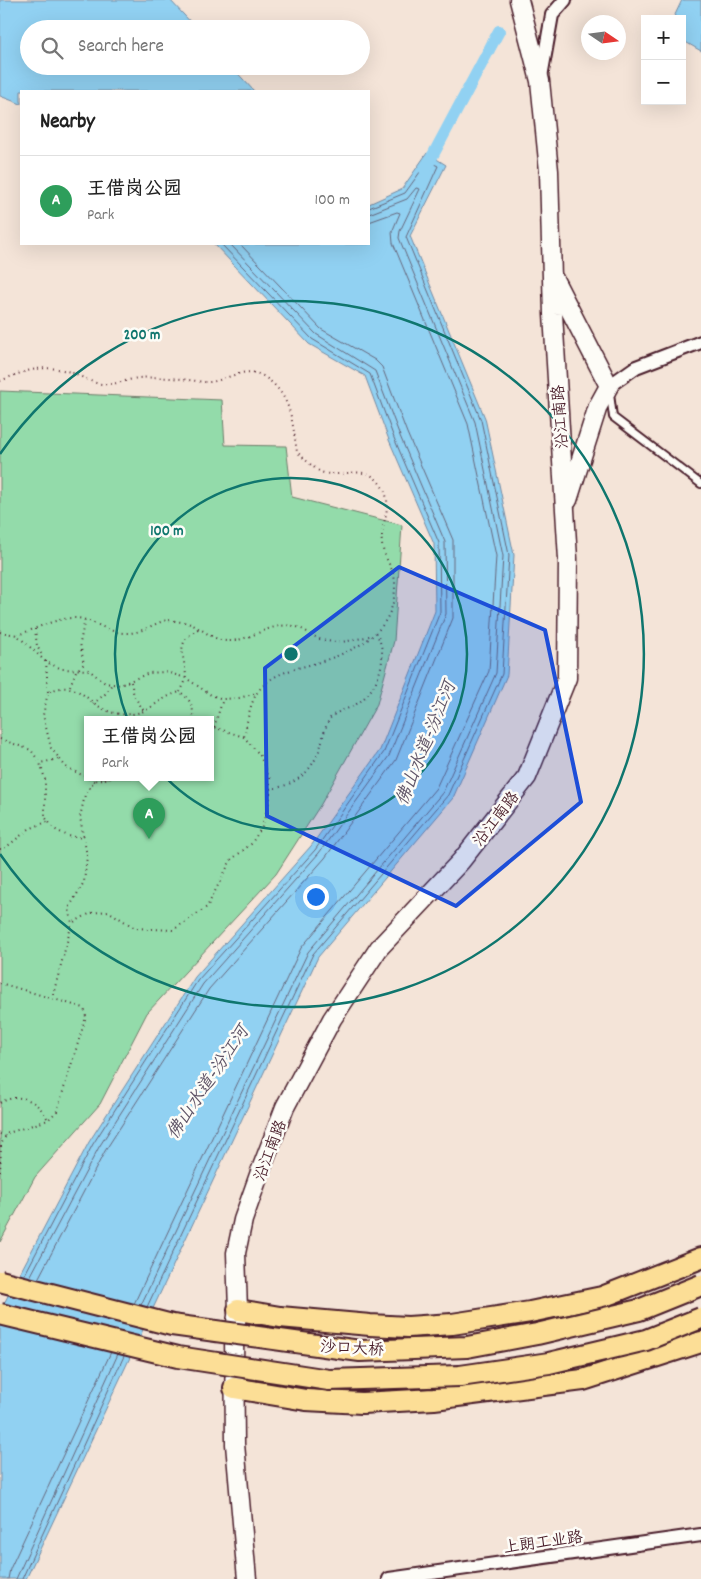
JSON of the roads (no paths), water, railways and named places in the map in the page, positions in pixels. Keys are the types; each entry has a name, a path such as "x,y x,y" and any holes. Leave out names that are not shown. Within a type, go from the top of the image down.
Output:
{"main road":[{"path":"238,1310 280,1317 408,1327 452,1324 530,1312 602,1297 701,1258"},
{"name":"沙口大桥","path":"0,1282 172,1326 360,1351 467,1347 537,1334 639,1310 701,1285"},
{"name":"沙口大桥","path":"0,1314 178,1357 329,1380 460,1376 549,1363 646,1340 701,1318"},
{"path":"234,1388 306,1400 362,1403 434,1399 583,1380 701,1342"}],"street":[{"name":"沿江南路","path":"246,1579 235,1444 234,1388 234,1334 238,1310 236,1253 243,1220 285,1107 332,1019 379,948 461,861 527,777 567,678 568,559 552,275 549,171 540,81 518,0"},
{"path":"540,81 552,15 565,0"},
{"path":"552,275 609,386"},
{"path":"565,510 598,406 609,386 636,367 701,342"},
{"name":"上朗工业路","path":"389,1579 701,1535"}],"lane":[{"path":"609,386 613,417 701,484"}],"water":[{"path":"0,0 170,0 189,20 20,20 20,75 239,75 253,90 20,90 20,104 0,96"},
{"path":"682,0 701,0 701,51 686,42 686,15 675,15"},
{"name":"佛山水道-汾江河","path":"427,153 446,165 410,236 485,418 514,555 507,675 453,798 318,957 26,1579 0,1579 0,1311 89,1142 195,977 311,846 380,750 435,611 434,544 389,440 365,376 309,344 215,245 370,245 370,204 402,189"}],"waterway":[{"path":"425,170 499,31"}],"place":[{"name":"王借岗公园","path":"149,839"}]}
